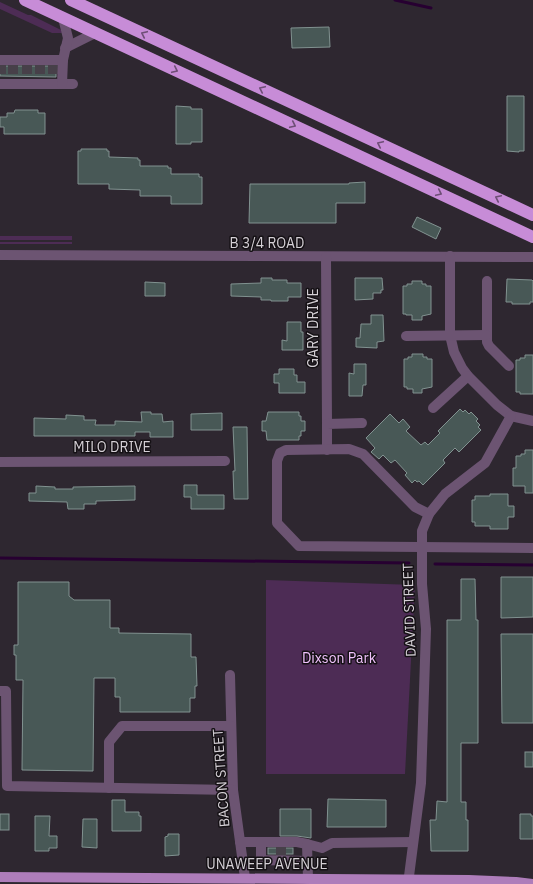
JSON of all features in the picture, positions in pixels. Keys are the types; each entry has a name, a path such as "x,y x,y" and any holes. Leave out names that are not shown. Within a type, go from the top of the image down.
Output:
{"highway":[{"path":"25,0 533,237"},
{"path":"74,1 88,4 533,215"}],"main road":[{"name":"UNAWEEP AVENUE","path":"0,877 92,881 245,878 408,882 469,880 533,884"}],"street":[{"path":"56,82 56,61 65,48 68,38 63,18"},
{"path":"65,48 95,33"},
{"path":"0,62 56,61"},
{"path":"1,82 14,80 40,80 73,84"},
{"name":"B 3/4 ROAD","path":"0,255 533,257"},
{"path":"450,256 450,336 454,352 462,368 497,405 511,416 533,421"},
{"name":"GARY DRIVE","path":"326,257 327,450"},
{"path":"487,281 486,336 489,346 509,366"},
{"path":"406,336 486,336"},
{"path":"433,408 468,376"},
{"name":"DAVID STREET","path":"408,882 421,783 426,629 422,584 422,531 429,514 445,494 485,463 511,416"},
{"path":"327,424 362,423"},
{"path":"429,514 415,507 363,454 349,449 286,450 280,453 277,461 277,523 299,546 533,548"},
{"name":"MILO DRIVE","path":"0,462 225,461"},
{"name":"BACON STREET","path":"230,675 233,790 245,878"},
{"path":"0,690 6,691 4,786 233,790"},
{"path":"109,788 109,742 122,726 232,726"},
{"path":"240,842 261,842 308,861"},
{"path":"261,842 261,860 298,842 322,848 332,843 413,842"},
{"path":"307,844 308,879"}],"green space":[{"path":"0,2 61,30 62,33 52,33 0,9"},
{"path":"0,236 72,236 72,240 0,240"},
{"path":"0,242 72,242 72,244 0,244"},
{"name":"Dixson Park","path":"266,580 415,585 405,774 266,774"}],"building":[{"path":"329,27 330,47 292,48 291,28"},
{"path":"0,66 56,66 56,77 0,76"},
{"path":"507,96 524,96 524,151 507,151"},
{"path":"176,106 191,107 191,109 202,109 202,142 176,144"},
{"path":"15,110 38,110 38,113 45,113 45,134 4,134 4,127 0,127 0,117 7,117 7,113 14,113"},
{"path":"81,149 107,149 107,151 109,151 109,157 138,158 138,160 140,160 140,166 168,166 168,168 171,168 171,174 199,174 199,177 202,177 202,204 171,204 171,196 140,196 140,190 109,189 109,184 78,184 78,151 81,151"},
{"path":"365,182 365,203 336,203 336,223 249,223 250,184 349,184"},
{"path":"417,217 441,228 436,239 412,227"},
{"path":"261,278 287,280 287,283 301,283 301,297 288,297 288,301 271,301 261,300 261,297 231,296 231,284 261,283"},
{"path":"355,278 382,278 383,290 381,290 381,293 373,293 373,299 355,300"},
{"path":"507,279 532,280 533,302 530,302 530,304 512,304 512,302 506,302"},
{"path":"412,281 422,281 422,284 431,286 431,314 422,316 422,320 412,320 412,315 403,314 403,286 412,284"},
{"path":"145,282 165,283 165,296 145,296"},
{"path":"371,315 383,315 384,341 377,342 377,348 356,347 356,338 360,338 361,324 371,324"},
{"path":"287,322 301,322 301,332 303,332 303,350 282,350 282,340 287,341"},
{"path":"412,354 423,354 423,357 432,359 432,387 422,389 422,393 413,393 413,389 407,389 407,387 404,387 404,359 412,357"},
{"path":"525,355 533,355 533,394 520,394 520,392 516,392 516,360 525,358"},
{"path":"354,364 366,364 366,385 363,385 362,396 349,396 349,373 354,374"},
{"path":"279,369 294,369 294,375 297,375 297,382 305,382 305,393 279,393 279,383 274,383 274,374 279,374"},
{"path":"460,409 463,412 465,410 469,414 471,412 478,419 476,421 480,425 478,427 481,430 459,452 455,448 443,460 445,463 423,485 419,481 417,482 415,480 412,483 405,475 407,473 395,460 391,463 383,455 379,459 371,452 375,448 366,438 390,414 399,423 403,419 410,427 406,431 421,445 425,442 428,445 440,433 438,431"},
{"path":"141,412 162,414 163,422 173,421 173,437 150,437 150,432 135,432 135,436 34,436 34,418 66,419 66,415 84,416 84,420 96,420 95,425 115,425 115,421 142,422"},
{"path":"268,412 299,412 301,421 305,421 305,431 301,431 299,440 267,440 266,431 262,431 262,421 266,421"},
{"path":"222,413 222,430 191,430 191,414"},
{"path":"233,427 247,427 248,499 234,499 233,471 235,471"},
{"path":"525,450 533,450 533,493 525,493 525,486 513,486 513,468 516,468 516,456 525,454"},
{"path":"184,485 197,485 197,495 224,495 224,509 191,509 191,497 184,497"},
{"path":"36,486 55,487 55,489 73,489 73,487 135,486 135,500 96,501 96,504 84,504 84,509 68,509 67,502 29,501 29,493 36,493"},
{"path":"490,494 508,494 508,506 514,506 514,517 508,517 508,529 490,529 490,526 475,526 475,522 472,522 472,500 475,500 475,496 490,496"},
{"path":"501,577 533,577 533,617 501,618"},
{"path":"461,579 475,579 476,620 478,620 478,743 461,743 461,802 466,802 466,820 468,820 468,851 431,851 430,820 436,820 437,801 447,802 447,620 461,620"},
{"path":"18,582 69,582 69,596 74,600 110,600 110,628 119,628 119,633 191,634 191,657 196,657 197,686 195,686 195,698 190,698 190,712 120,712 120,697 115,697 115,678 94,678 93,771 22,770 23,680 16,680 16,655 14,655 14,645 18,645"},
{"path":"501,634 533,634 533,723 502,723"},
{"path":"525,752 533,752 533,767 525,767"},
{"path":"328,799 386,800 386,827 327,827"},
{"path":"112,800 125,800 125,812 139,812 139,816 141,816 141,831 112,831"},
{"path":"280,809 311,809 311,838 280,836"},
{"path":"0,814 9,814 9,830 0,830"},
{"path":"520,814 531,814 531,816 533,816 533,839 520,839"},
{"path":"35,816 50,816 49,836 57,836 57,848 49,848 49,851 35,851"},
{"path":"83,819 97,819 97,848 82,847"},
{"path":"168,834 179,834 179,855 165,856 165,837 168,836"},
{"path":"268,848 293,848 293,854 268,854"}],"waterway":[{"path":"395,0 431,8"},
{"path":"0,558 409,563"},
{"path":"435,564 533,565"}],"tunnel":[{"path":"1,64 1,76"},
{"path":"13,64 13,77"},
{"path":"27,64 27,77"},
{"path":"40,64 40,77"},
{"path":"53,64 53,77"},
{"path":"281,846 281,856"}]}
